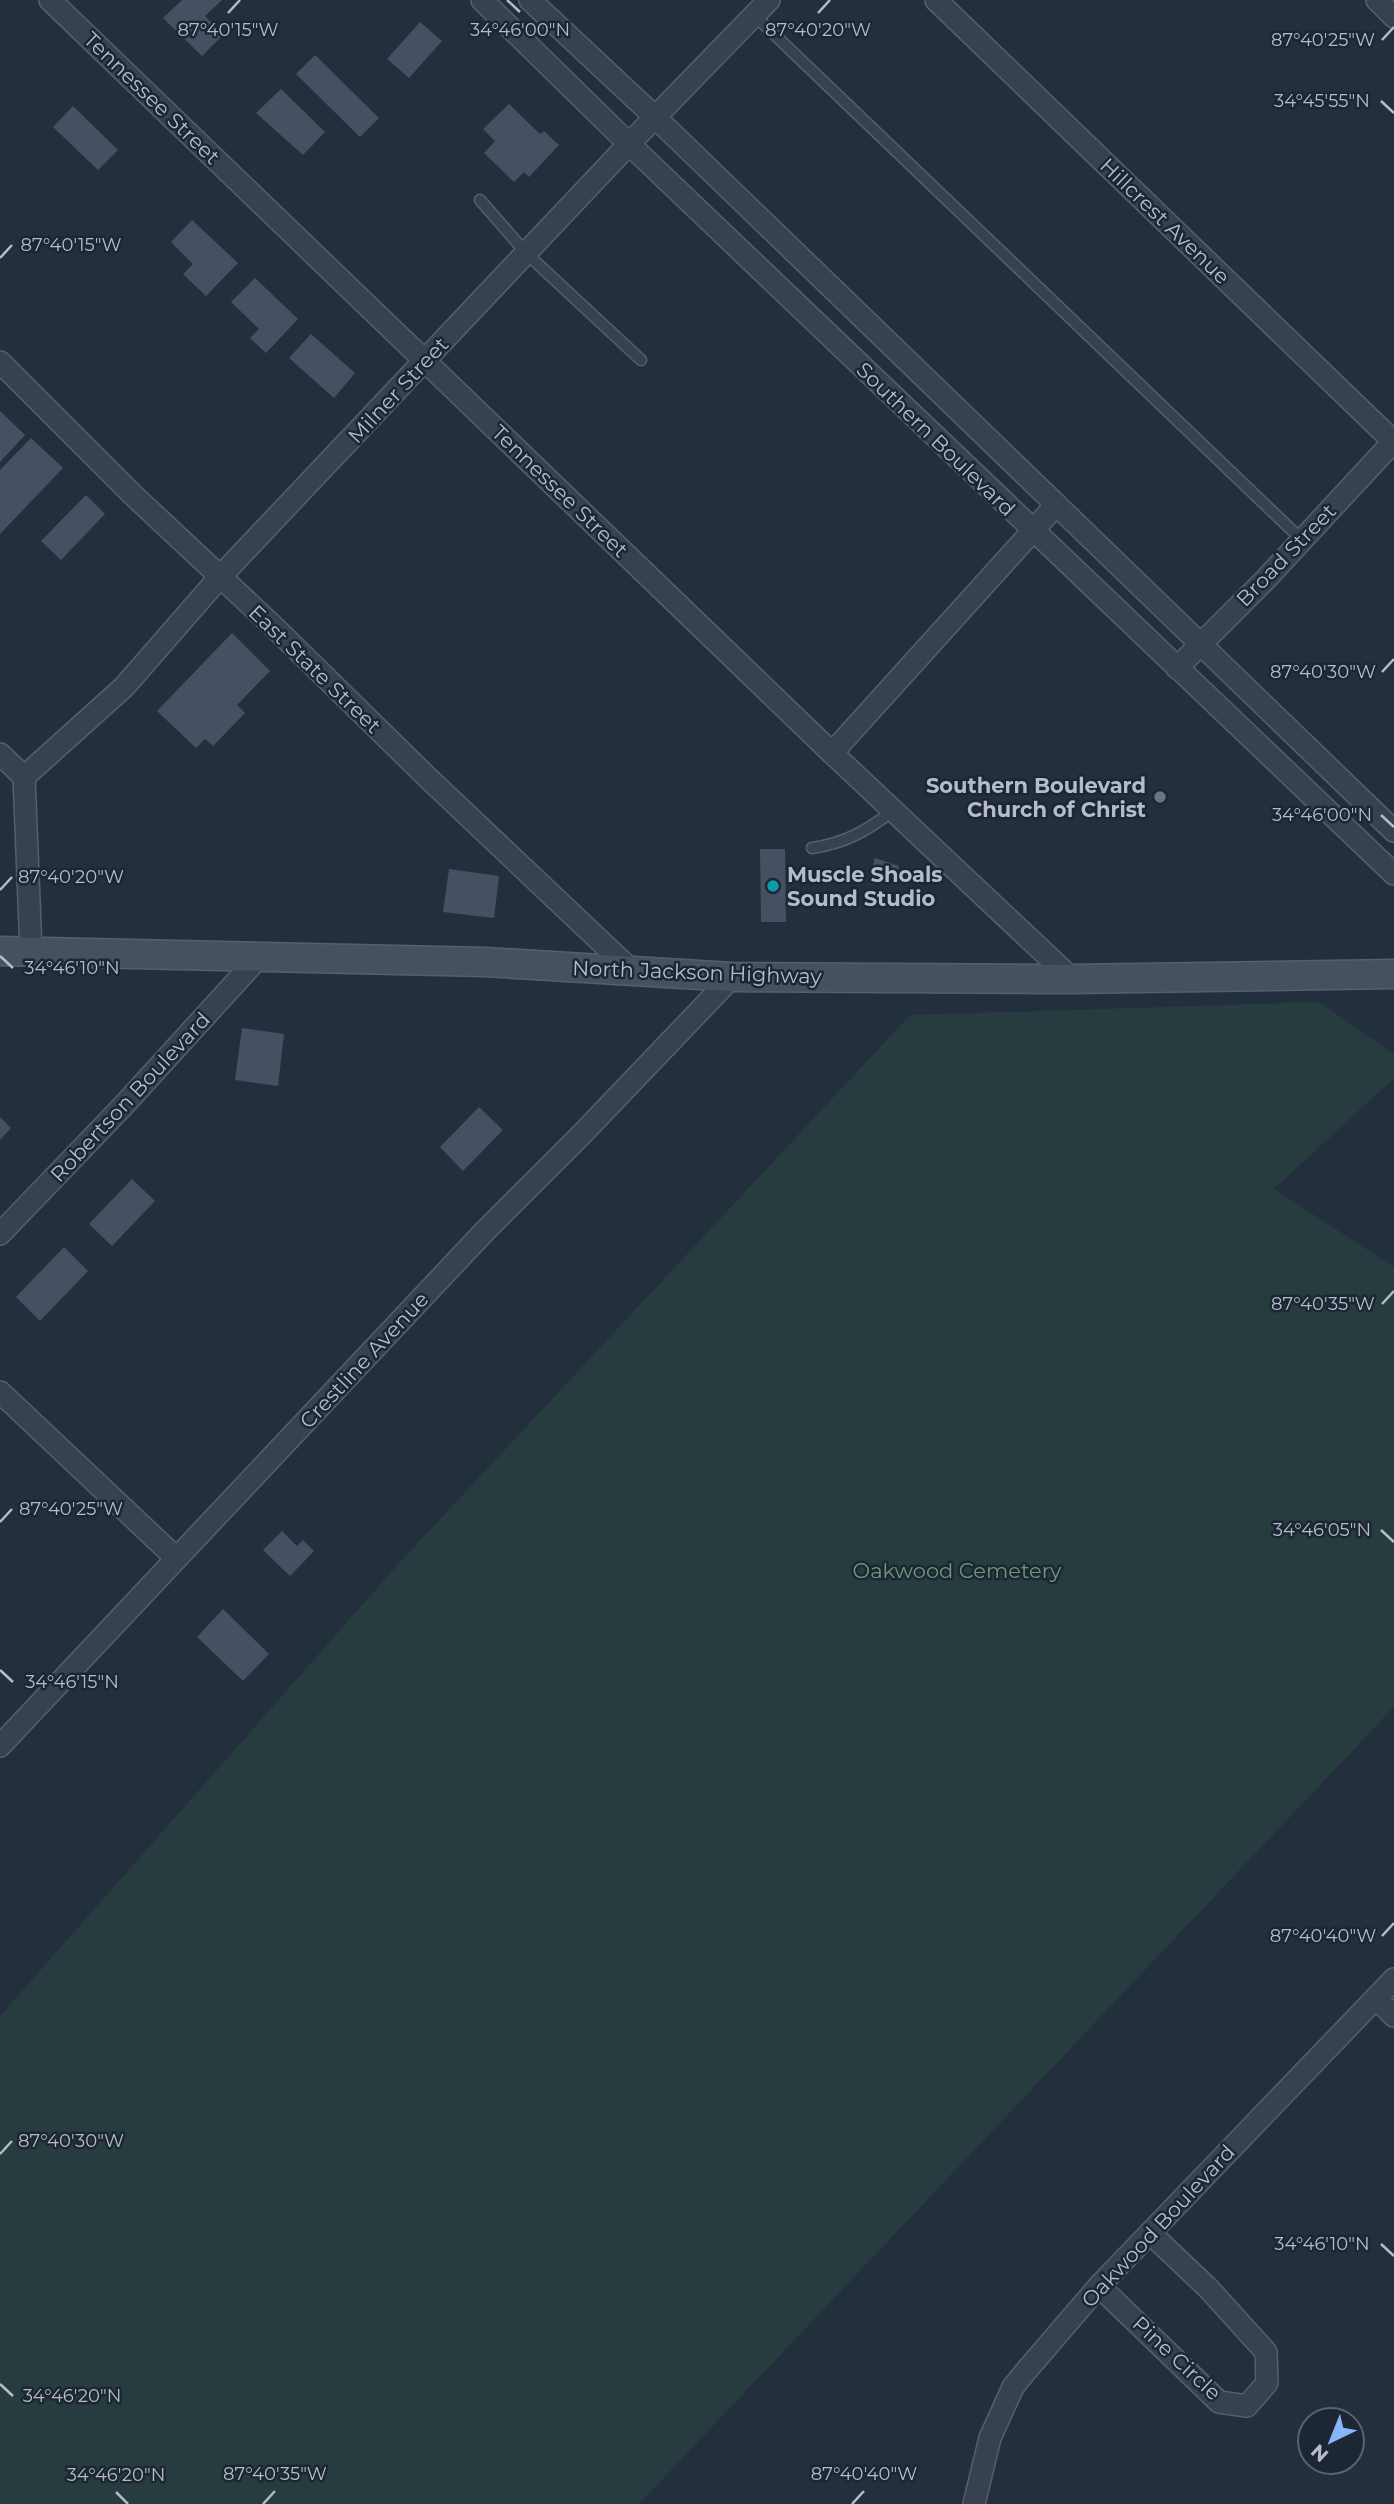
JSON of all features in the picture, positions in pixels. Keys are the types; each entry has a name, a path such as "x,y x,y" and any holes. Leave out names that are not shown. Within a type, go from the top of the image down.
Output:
{"main road":[{"name":"North Jackson Highway","path":"0,951 485,962 732,977 1072,979 1394,974"}],"street":[{"name":"Tennessee Street","path":"50,0 832,753 1072,979"},
{"name":"Southern Boulevard","path":"482,0 629,144 1394,874"},
{"name":"Southern Boulevard","path":"530,0 656,117 1394,831"},
{"name":"Hillcrest Avenue","path":"936,0 1394,441"},
{"path":"1377,0 1394,17"},
{"name":"Milner Street","path":"24,777 124,687 219,578 426,362 629,144 762,8"},
{"name":"East State Street","path":"0,362 219,578 272,625 428,778 633,972"},
{"name":"Broad Street","path":"1177,668 1394,441"},
{"path":"832,753 1056,505"},
{"path":"0,754 24,777 31,951"},
{"name":"Robertson Boulevard","path":"0,1234 124,1105 258,958"},
{"name":"Crestline Avenue","path":"0,1746 484,1232 732,977"},
{"path":"0,1392 176,1558"},
{"name":"Oakwood Boulevard","path":"974,2504 990,2438 1013,2387 1099,2286 1394,1979"},
{"path":"1376,1998 1394,2016"},
{"name":"Pine Circle","path":"1099,2286 1219,2402 1247,2406 1267,2383 1266,2352 1208,2288 1150,2233"}],"lane":[{"path":"762,8 1302,540"},
{"path":"480,200 527,254 641,360"},
{"path":"812,848 836,844 866,831 893,811"}],"green space":[{"name":"Oakwood Cemetery","path":"1319,1002 1394,1054 1394,1078 1274,1189 1394,1267 1394,1707 639,2504 0,2504 0,2016 400,1562 910,1015"}],"building":[{"path":"182,0 222,0 205,16 223,35 202,56 163,18"},
{"path":"420,22 442,41 409,78 387,59"},
{"path":"315,55 379,118 360,137 296,74"},
{"path":"281,89 325,132 303,155 256,113"},
{"path":"509,104 540,134 544,131 559,145 529,177 524,172 514,182 484,153 495,141 483,129"},
{"path":"73,106 118,150 98,170 53,127"},
{"path":"192,220 238,263 206,296 183,274 193,264 171,242"},
{"path":"255,278 298,319 266,353 250,338 259,329 231,302"},
{"path":"311,334 355,373 334,398 289,358"},
{"path":"0,411 25,435 0,462"},
{"path":"31,438 63,468 0,534 0,470"},
{"path":"86,495 105,514 61,560 41,541"},
{"path":"232,633 270,671 237,705 245,713 213,746 205,739 196,748 157,711"},
{"name":"Muscle Shoals Sound Studio","path":"760,849 785,849 786,922 761,922"},
{"path":"875,858 899,866 894,881 870,874"},
{"path":"449,869 499,876 494,918 443,912"},
{"path":"242,1028 284,1034 278,1086 235,1080"},
{"path":"479,1107 503,1130 463,1171 440,1147"},
{"path":"0,1117 11,1128 0,1140"},
{"path":"132,1179 155,1201 112,1246 89,1224"},
{"path":"64,1247 88,1271 40,1321 16,1297"},
{"path":"282,1531 297,1546 303,1540 314,1551 290,1576 263,1550"},
{"path":"223,1609 269,1654 243,1681 197,1637"}],"place":[{"name":"Southern Boulevard Church of Christ","path":"1160,797"},
{"name":"Muscle Shoals Sound Studio","path":"773,886"}]}
